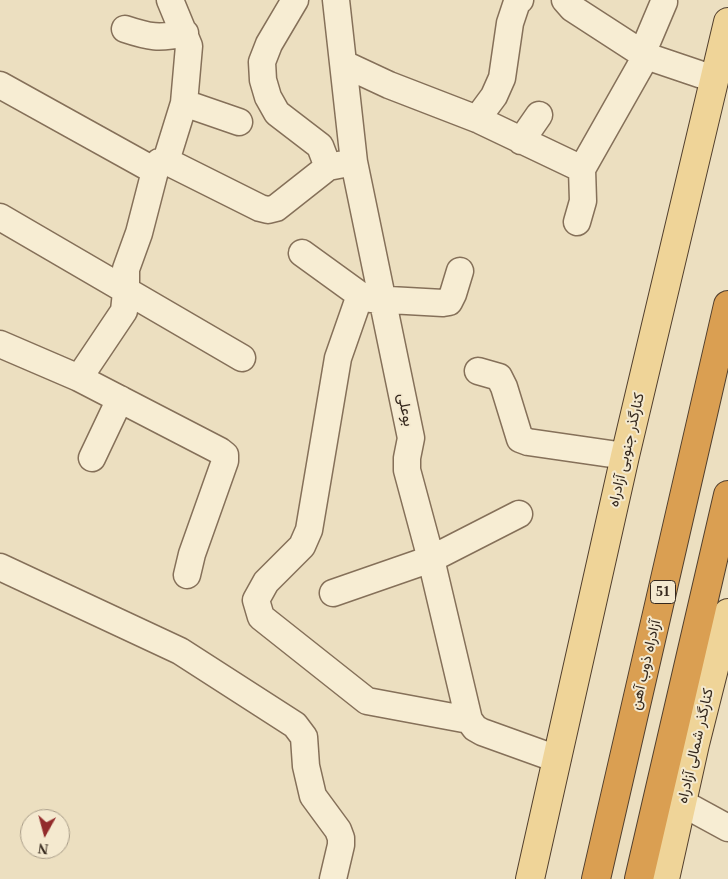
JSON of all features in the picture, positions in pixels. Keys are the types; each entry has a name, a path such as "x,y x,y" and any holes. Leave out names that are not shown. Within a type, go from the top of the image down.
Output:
{"highway":[{"name":"آزادراه ذوب آهن","path":"596,879 728,305"},
{"path":"639,879 728,495"}],"main road":[{"name":"کنارگذر جنوبی آزادراه","path":"530,879 625,456 728,22"},
{"name":"کنارگذر شمالی آزادراه","path":"665,879 728,614"}],"street":[{"path":"79,378 124,311 126,269 160,166 184,103 188,46 185,33 176,18 170,0"},
{"path":"295,0 269,44 262,62 263,80 268,97 277,113 320,146 328,167"},
{"name":"بوعلی","path":"336,0 371,297 411,438 407,470 431,559 469,720"},
{"path":"477,120 494,96 502,78 510,23 517,2 520,0"},
{"path":"577,222 583,201 582,169 644,55 664,2"},
{"path":"573,3 644,55 714,79"},
{"path":"125,29 149,37 170,37 185,33"},
{"path":"344,64 389,85 477,120 582,169"},
{"path":"0,84 160,166 268,210 276,208 328,167 354,162"},
{"path":"184,103 239,122"},
{"path":"521,141 539,115"},
{"path":"0,218 242,358"},
{"path":"302,253 371,297 449,302 460,271"},
{"path":"371,297 338,358 309,530 302,546 266,582 256,600 260,617 367,701 469,720 474,728 482,732 558,759"},
{"path":"0,344 79,378 220,450 225,455 225,461 192,554 187,575"},
{"path":"478,371 498,377 504,386 520,439 528,442 625,456"},
{"path":"92,458 120,399"},
{"path":"333,593 431,559 519,514"},
{"path":"0,567 180,651 295,725 304,737 306,766 313,796 338,830 341,838 333,879"},
{"path":"682,802 728,828"}]}
